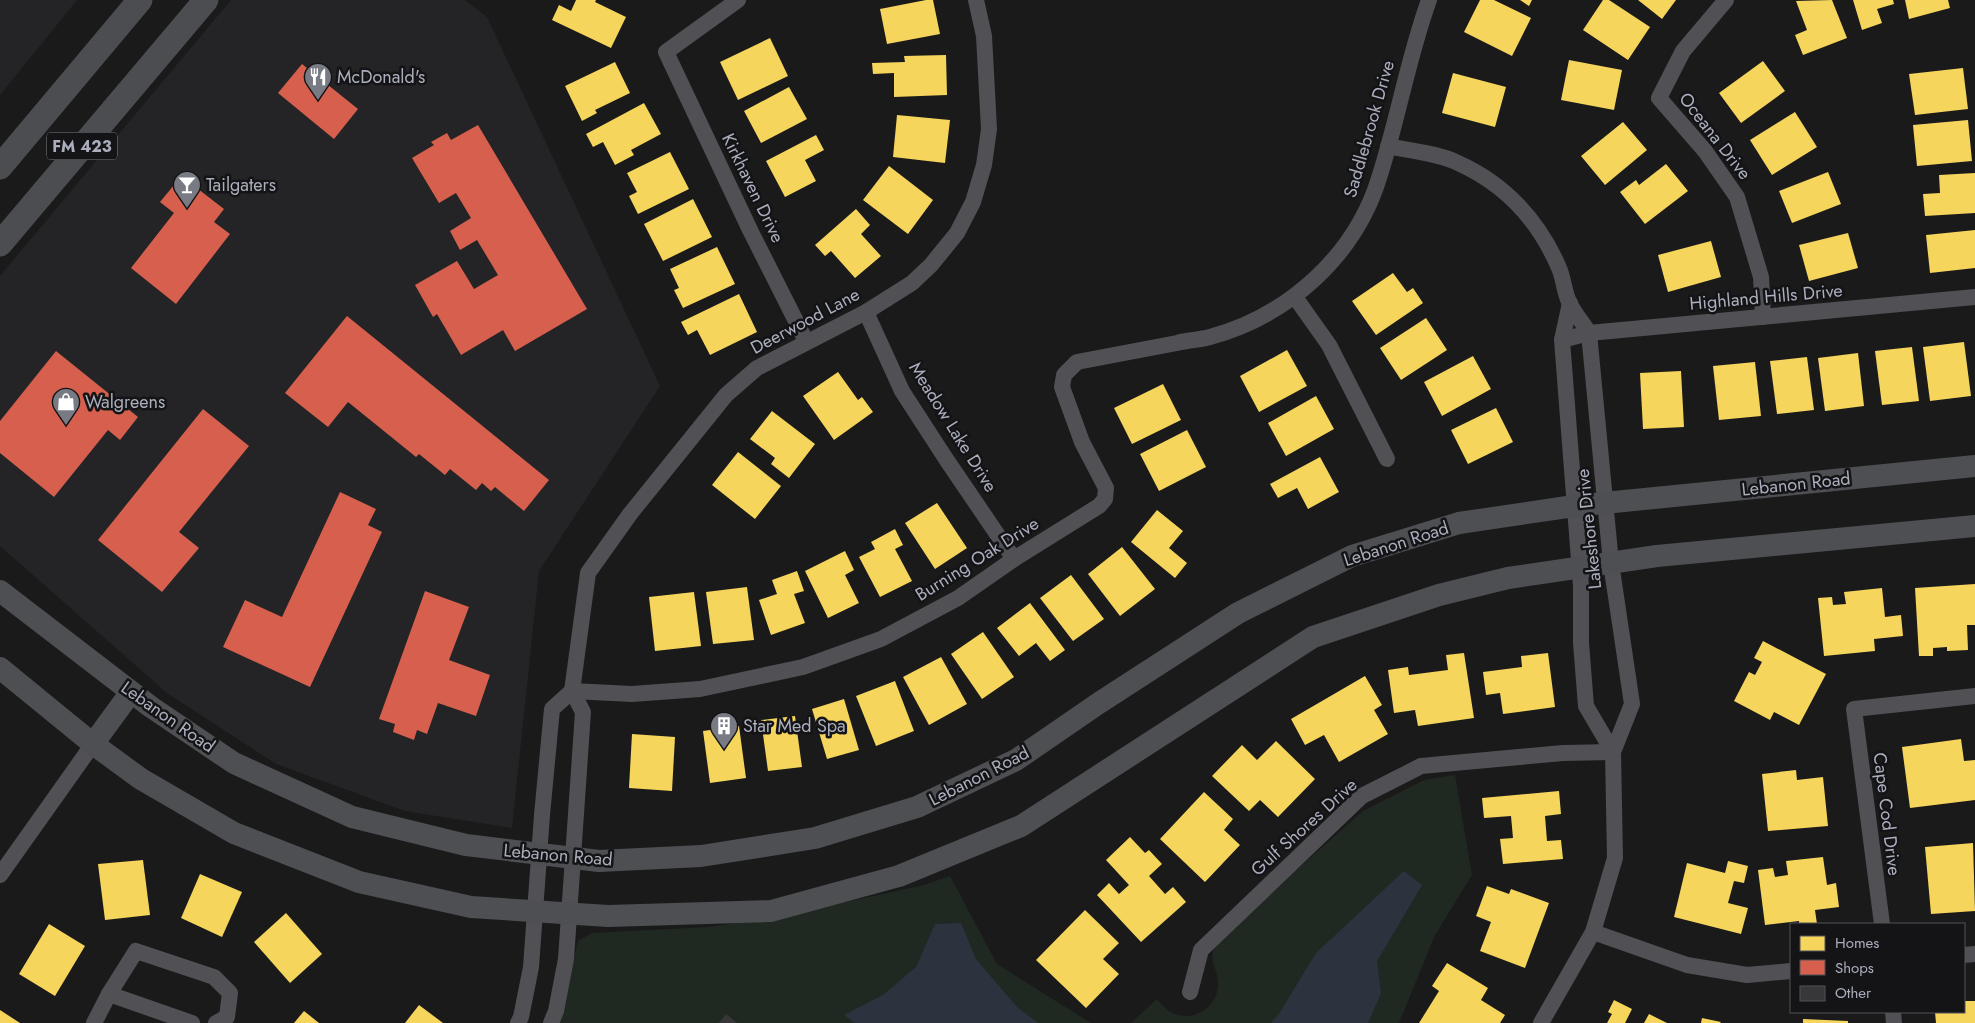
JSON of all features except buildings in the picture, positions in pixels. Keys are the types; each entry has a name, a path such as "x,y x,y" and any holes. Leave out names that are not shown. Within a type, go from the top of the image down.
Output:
{"main road":[{"name":"FM 423","path":"0,167 140,0"},
{"name":"FM 423","path":"0,244 206,0"},
{"name":"Lebanon Road","path":"0,591 36,621 131,692 234,763 352,817 466,845 599,862 701,856 815,838 917,807 1016,760 1098,703 1238,613 1352,556 1459,523 1606,502 1975,466"},
{"path":"0,668 93,744 141,778 234,833 359,882 471,908 608,916 771,911 899,876 1021,826 1314,638 1438,595 1508,578 1658,556 1975,526"},
{"path":"93,744 131,692"}],"street":[{"name":"Kirkhaven Drive","path":"738,0 666,52 750,230 806,341"},
{"name":"Deerwood Lane","path":"572,691 588,573 630,514 726,395 758,368 806,341 866,312 912,283 931,265 957,233 973,202 984,165 989,129 984,36 976,0"},
{"name":"Saddlebrook Drive","path":"1105,499 1106,488 1082,442 1062,387 1064,375 1077,362 1218,335 1246,325 1295,297 1332,264 1364,215 1379,180 1418,29 1429,0"},
{"name":"Oceana Drive","path":"1726,0 1683,52 1659,98 1705,151 1737,197 1761,277 1763,317"},
{"name":"Lakeshore Drive","path":"1388,146 1457,162 1484,177 1526,212 1542,233 1560,268 1570,303 1589,333 1612,563 1632,704 1613,752 1615,858 1592,932 1541,1023"},
{"path":"1295,297 1329,345 1387,459"},
{"name":"Highland Hills Drive","path":"1562,340 1589,333 1975,297"},
{"name":"Lakeshore Drive","path":"1570,303 1562,340 1579,568 1581,643 1586,706 1613,752"},
{"name":"Meadow Lake Drive","path":"866,312 902,390 1014,559"},
{"name":"Burning Oak Drive","path":"572,691 632,694 700,689 803,667 881,639 958,598 1014,559 1099,506 1105,499"},
{"path":"518,1023 522,1017 532,967 539,854 552,709 572,691 583,712 566,959 556,1011 551,1023"},
{"name":"Cape Cod Drive","path":"1882,923 1854,708 1975,696"},
{"path":"0,875 93,744"},
{"name":"Gulf Shores Drive","path":"1190,992 1201,950 1362,796 1421,766 1563,753 1613,752"},
{"path":"1592,932 1687,965 1747,975 1790,971"},
{"path":"94,1023 109,994 136,951 214,977 230,993 227,1017 216,1023"},
{"path":"109,994 192,1023"}],"shaded area":[{"path":"0,0 77,0 0,95"},
{"path":"231,0 465,0 487,17 660,386 539,571 512,828 405,811 276,764 167,693 0,546 0,276"},
{"path":"1455,775 1472,875 1435,935 1399,1023 1131,1023 1157,999 1163,1006 1175,1014 1190,1016 1201,1012 1214,1000 1218,989 1218,978 1213,962 1214,948 1267,896 1363,811 1424,780"},
{"path":"1404,871 1422,885 1377,961 1381,993 1368,1023 1271,1023 1279,1014 1316,953"},
{"path":"950,876 997,964 1091,1023 559,1023 578,941 592,933 709,927 777,917 924,885"},
{"path":"961,923 976,959 1017,1007 1038,1023 855,1023 844,1015 883,995 916,967 935,924"}],"place":[{"name":"McDonald's","path":"318,101"},
{"name":"Tailgaters","path":"187,209"},
{"name":"Walgreens","path":"66,426"},
{"name":"Star Med Spa","path":"724,750"}]}
